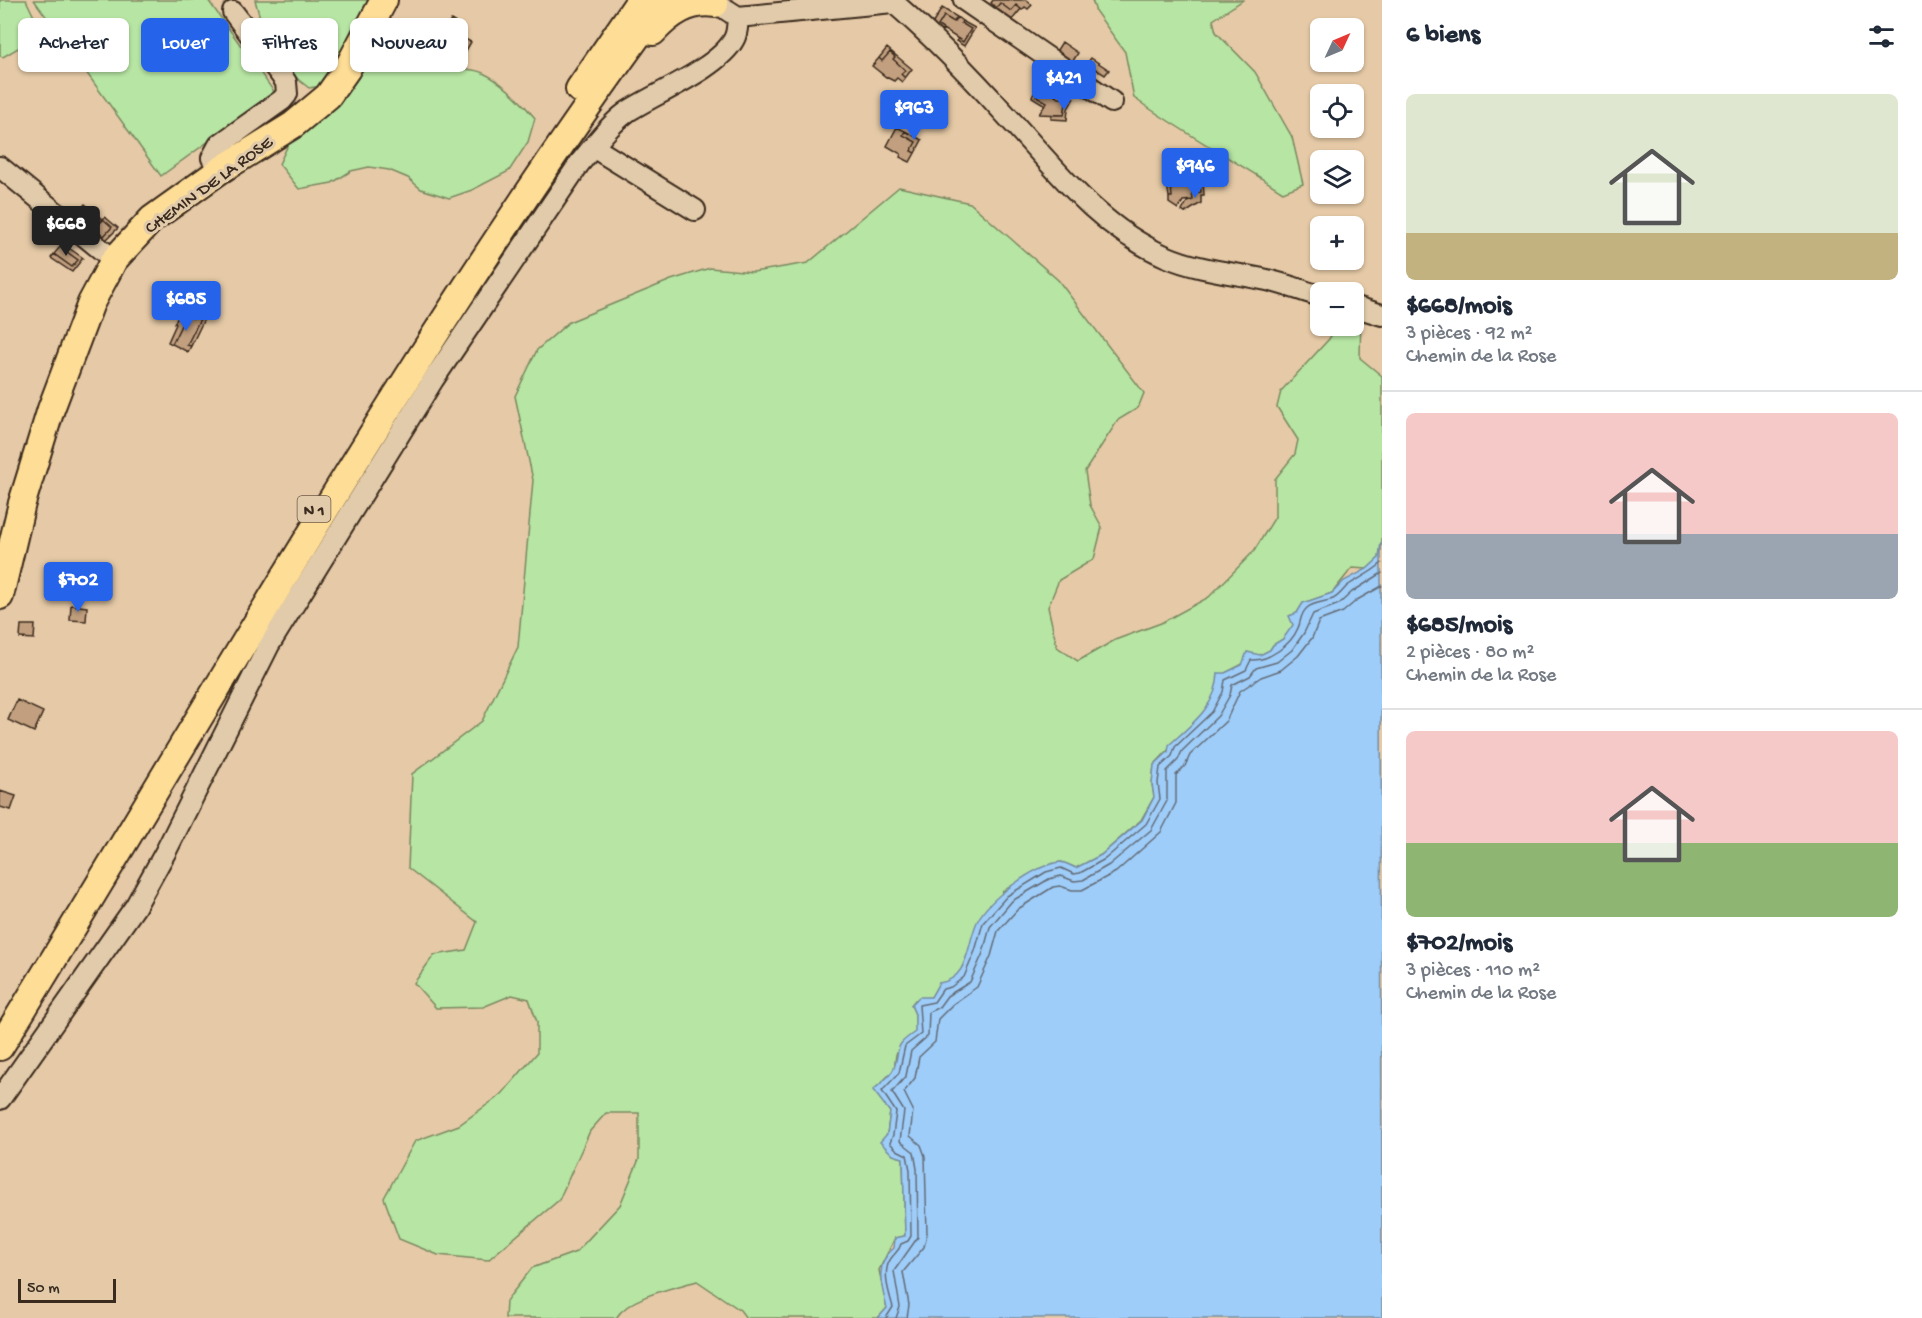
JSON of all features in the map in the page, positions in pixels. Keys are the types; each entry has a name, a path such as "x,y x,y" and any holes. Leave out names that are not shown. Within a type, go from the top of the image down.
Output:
{"main road":[{"name":"CHEMIN DE LA ROSE","path":"0,596 22,503 51,409 91,303 114,260 152,219 219,171 293,125 328,96 347,69 384,0"},
{"name":"N 1","path":"0,1025 489,220 640,0"},
{"name":"N 1","path":"0,1047 364,445 489,249 585,109 664,0"},
{"path":"585,109 661,24 675,13 695,3 712,1"}],"street":[{"path":"964,0 1112,102"},
{"path":"712,1 738,17 892,1 923,28 1079,195 1119,231 1166,257 1310,293"},
{"path":"219,171 212,158 219,145 287,94 286,82 233,12"},
{"path":"0,1099 135,907 166,851 269,645 433,380 579,164 626,113 709,63 729,46 737,33 738,17"},
{"path":"593,147 695,210"},
{"path":"0,167 114,260"},
{"path":"1364,309 1382,315"}],"green space":[{"path":"0,0 26,0 35,18 18,18 18,48 3,57 0,56"},
{"path":"34,0 208,0 221,18 141,18 141,72 229,72 229,29 241,46 241,72 260,72 275,93 161,176 86,72 129,72 129,18 47,18"},
{"path":"255,0 371,0 373,7 366,18 350,18 350,42 338,60 338,18 261,18"},
{"path":"1092,0 1243,0 1213,20 1216,32 1255,72 1292,137 1303,184 1283,192 1134,98 1125,52 1096,12"},
{"path":"468,69 479,71 505,87 535,118 528,142 509,171 472,190 449,198 421,189 408,178 389,170 369,167 351,171 332,183 299,189 279,164 289,143 360,72 468,72"},
{"path":"291,72 330,72 321,86 309,88"},
{"path":"899,187 970,203 1058,280 1144,393 1138,408 1118,420 1085,471 1090,505 1102,527 1094,559 1059,580 1048,607 1057,647 1078,661 1115,640 1161,623 1209,597 1254,551 1275,517 1275,479 1295,454 1298,440 1277,407 1281,391 1331,336 1361,336 1360,358 1382,376 1382,542 1379,558 1367,569 1352,568 1332,593 1303,603 1297,613 1290,616 1294,625 1283,639 1273,645 1270,650 1225,673 1208,708 1154,765 1152,784 1154,797 1141,820 1101,855 1076,868 1062,862 1044,867 1003,891 970,949 959,974 948,982 939,983 931,997 915,1000 911,1005 915,1014 916,1032 896,1054 894,1070 874,1090 890,1112 887,1134 893,1155 903,1158 905,1236 895,1238 879,1270 887,1308 878,1318 746,1318 740,1310 697,1281 641,1298 623,1310 616,1318 505,1318 506,1301 532,1268 576,1252 620,1205 639,1159 639,1113 606,1113 590,1131 559,1200 488,1260 438,1255 399,1239 384,1198 415,1141 459,1125 502,1094 537,1053 537,1022 529,999 512,995 483,1007 436,1008 414,983 434,955 466,950 477,922 408,868 412,774 482,721 518,647 533,480 515,396 537,350 569,322 671,280 710,268 753,272 808,263"}],"water":[{"path":"1381,542 1382,1318 878,1318 887,1308 881,1283 881,1268 894,1248 895,1238 905,1236 903,1158 893,1155 880,1142 887,1134 890,1112 873,1090 894,1068 899,1047 903,1041 915,1032 915,1014 911,1005 919,997 931,997 939,983 957,974 966,958 978,920 1002,893 1026,876 1049,865 1061,862 1076,868 1101,855 1142,820 1154,797 1152,784 1154,765 1168,752 1169,745 1202,714 1217,685 1218,673 1225,673 1242,665 1247,652 1260,655 1270,650 1273,645 1283,639 1293,625 1289,616 1297,613 1303,603 1332,593 1344,581 1367,569 1379,558"}],"building":[{"path":"993,0 1026,0 1032,5 1022,10 1016,5 1011,11 1000,3 996,8 991,3"},
{"path":"1000,3 1011,11 1016,5 1021,9 1012,20 996,8"},
{"path":"942,8 957,17 954,22 944,16 938,26 943,29 941,32 931,26"},
{"path":"944,16 954,22 957,17 962,21 961,23 971,29 963,42 938,26"},
{"path":"962,21 975,28 964,46 956,41 958,39 963,42 971,29 961,23"},
{"path":"1062,42 1078,53 1071,64 1053,56"},
{"path":"887,48 912,69 905,78 901,74 905,70 893,59 895,57 890,52 882,61 879,58"},
{"path":"890,52 895,57 893,59 905,70 901,74 905,78 902,82 897,78 894,81 886,77 872,66 879,58 882,61"},
{"path":"1091,58 1109,70 1105,75 1094,68 1086,79 1079,74"},
{"path":"1044,76 1060,89 1055,96 1067,98 1064,115 1039,114 1047,102 1036,96 1041,87 1038,85"},
{"path":"1038,85 1041,87 1036,96 1047,102 1045,105 1032,97"},
{"path":"1067,98 1074,98 1068,109 1067,120 1051,119 1051,115 1064,115"},
{"path":"897,127 905,131 903,135 916,142 911,151 915,153 910,162 887,146"},
{"path":"905,131 922,140 915,153 911,151 916,142 903,135"},
{"path":"1187,171 1189,173 1186,178 1171,186 1172,197 1169,197 1167,184"},
{"path":"1189,173 1198,178 1192,193 1193,200 1183,201 1178,209 1169,203 1169,197 1172,197 1171,186 1186,178"},
{"path":"1200,180 1203,181 1204,195 1201,195 1201,203 1185,213 1182,211 1187,202 1193,200 1192,193 1201,192 1198,183"},
{"path":"85,204 103,220 92,231 75,216"},
{"path":"105,217 118,228 104,242 92,231 95,228 104,236 112,227 103,219"},
{"path":"103,219 112,227 104,236 95,228"},
{"path":"63,244 83,258 72,272 51,258 54,254 72,267 78,260 60,247"},
{"path":"60,247 78,260 72,267 54,254"},
{"path":"184,309 195,315 193,318 186,315 172,344 168,342 176,324 174,323"},
{"path":"186,315 193,318 195,315 201,317 187,345 191,346 188,352 172,344"},
{"path":"201,317 204,319 191,346 187,345"},
{"path":"71,605 87,607 86,621 70,620"},
{"path":"21,625 35,625 34,639 20,638"},
{"path":"17,700 43,712 34,732 8,720"},
{"path":"0,791 16,796 11,810 0,807"}]}
